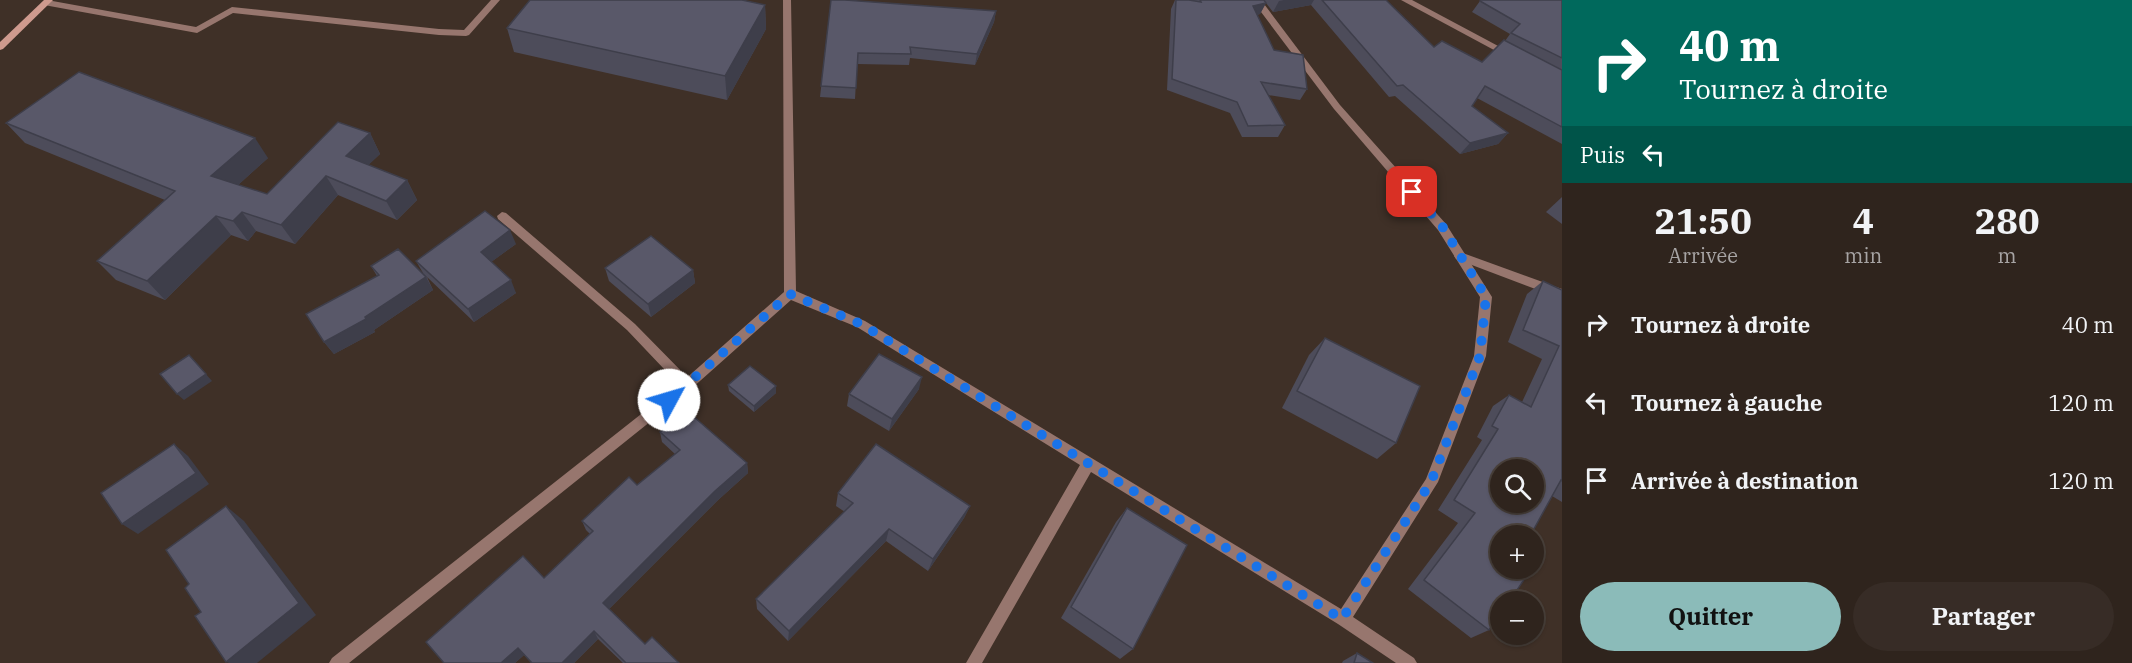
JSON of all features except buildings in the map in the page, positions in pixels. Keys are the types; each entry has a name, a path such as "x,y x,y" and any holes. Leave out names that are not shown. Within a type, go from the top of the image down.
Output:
{"main road":[{"path":"0,47 48,1"}],"street":[{"path":"48,1 197,30 232,10 466,33 496,0"},
{"path":"338,663 687,385 790,294 787,0"},
{"path":"1256,0 1337,107 1442,226 1486,297 1480,356 1431,482 1342,619"},
{"path":"1405,0 1520,60"},
{"path":"502,216 631,327 687,385"},
{"path":"1460,256 1562,294"},
{"path":"790,294 861,324 1342,619 1409,663"},
{"path":"974,663 1088,464"}],"route":[{"path":"669,400 790,294 861,324 1342,619 1431,482 1480,356 1486,297 1442,226 1412,192"}]}
